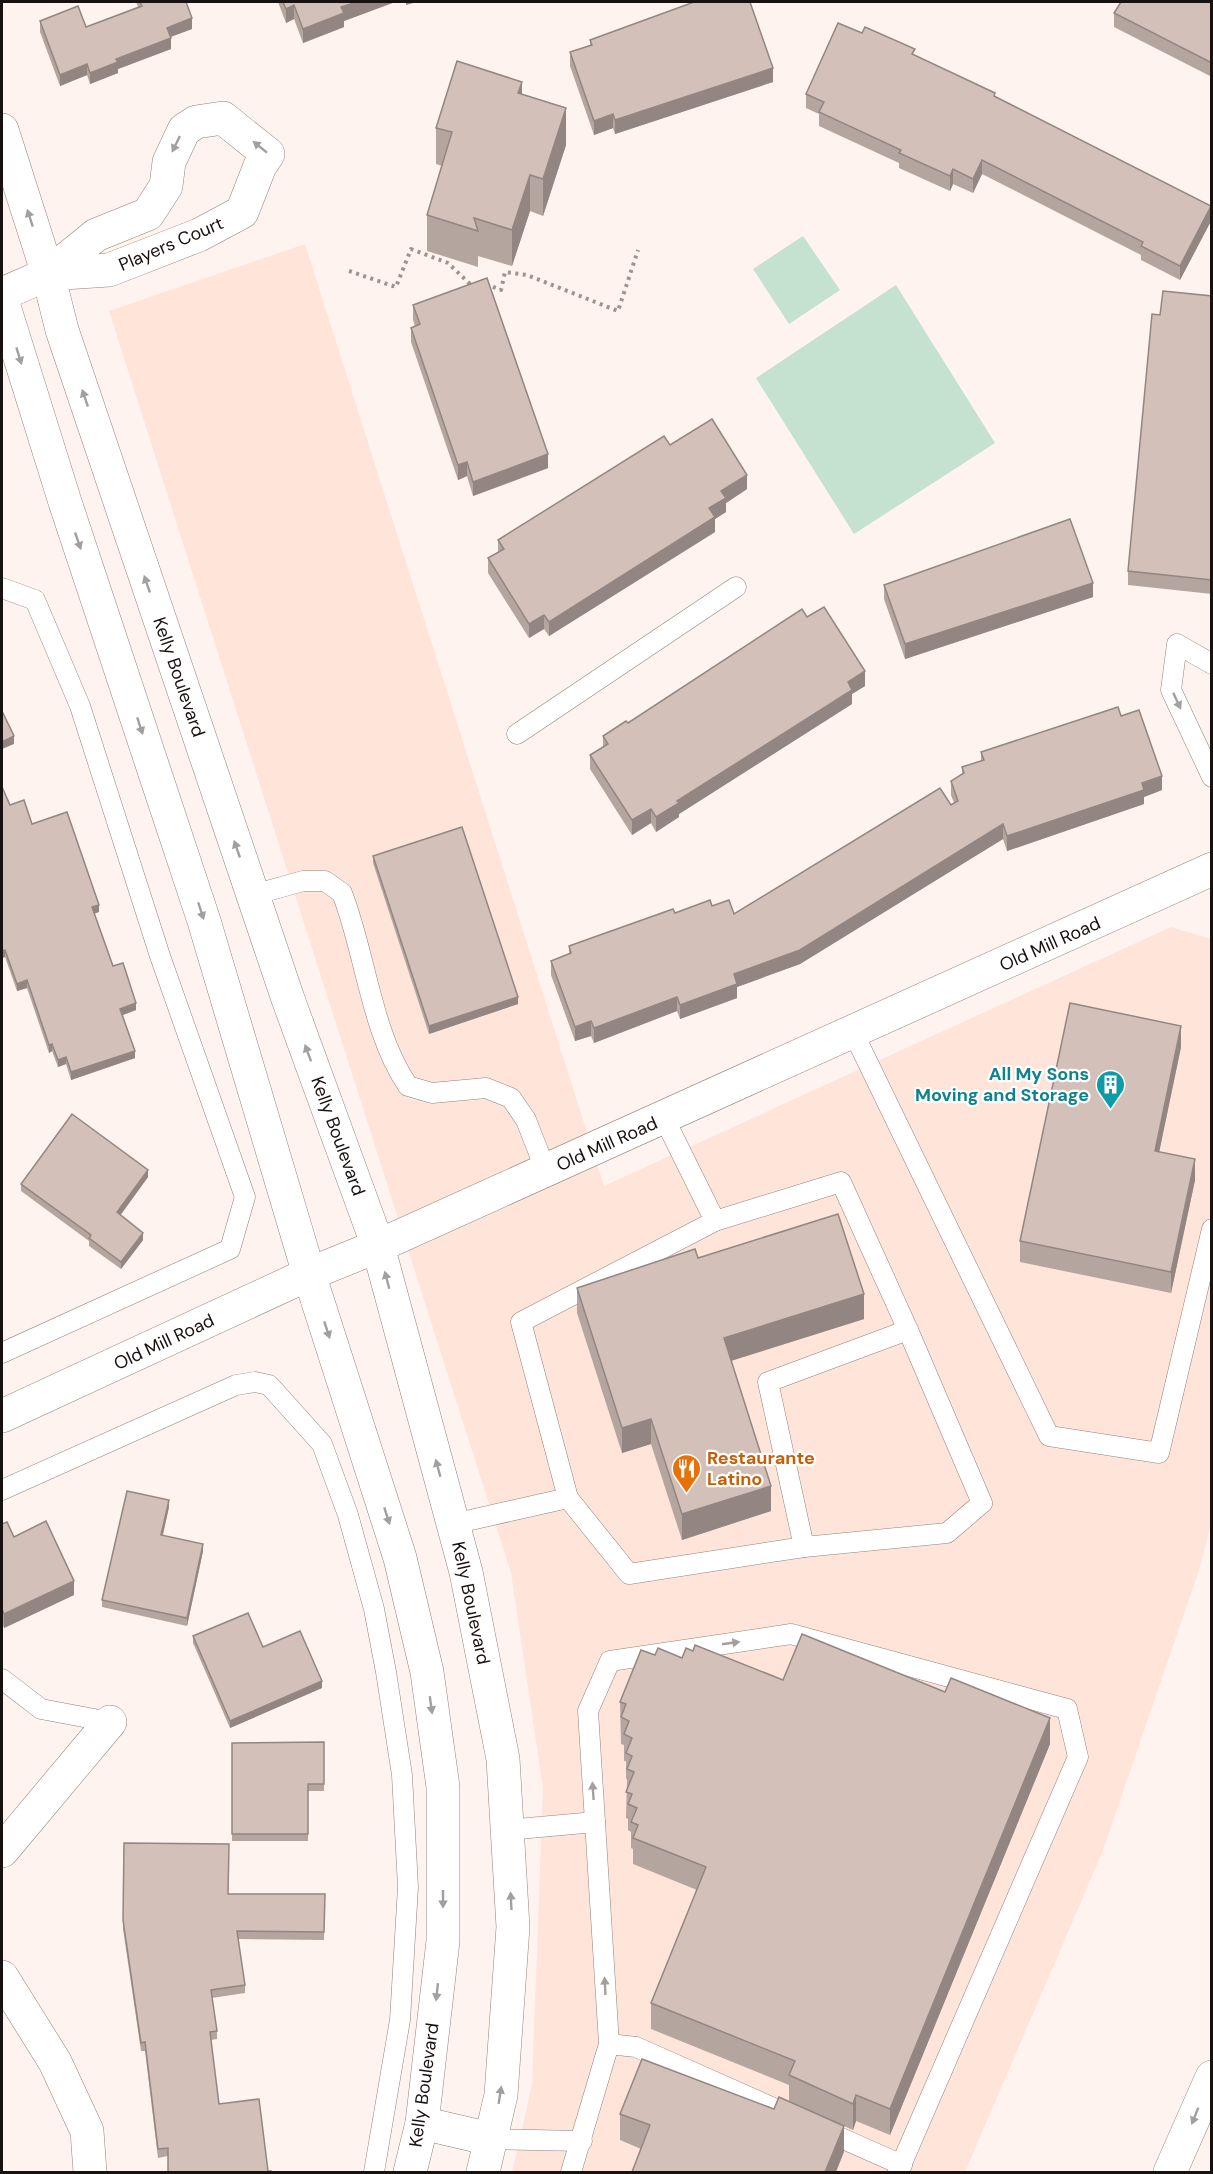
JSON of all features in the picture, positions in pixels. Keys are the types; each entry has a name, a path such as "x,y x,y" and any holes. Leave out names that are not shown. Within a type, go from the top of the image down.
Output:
{"main road":[{"name":"Players Court","path":"224,118 268,154 260,166 242,212 199,236 109,270 48,274 96,235 147,214 166,186 169,162 175,146 184,130 196,122 224,118"},
{"name":"Kelly Boulevard","path":"2,130 48,274 62,330 253,895 378,1246 466,1572 503,1759 513,1927 501,2095 483,2172"},
{"path":"2,294 48,274"},
{"name":"Kelly Boulevard","path":"2,300 64,502 204,921 309,1274 400,1558 427,1672 443,1787 443,1941 422,2123 410,2172"},
{"name":"Old Mill Road","path":"2,1416 309,1274 378,1246 546,1171 1212,869"},
{"path":"2,1851 110,1722"},
{"path":"2,1977 55,2062 87,2131 90,2172"},
{"path":"1170,2172 1212,2077"},
{"path":"422,2123 490,2139"}],"lane":[{"path":"516,734 736,587"},
{"path":"2,588 35,600 80,706 160,956 245,1197 230,1249 2,1353"},
{"path":"1212,664 1177,644 1172,690 1212,777"},
{"path":"253,895 303,881 326,881 342,893 395,1068 408,1086 432,1093 486,1088 511,1098 526,1120 546,1171"},
{"path":"853,1032 1049,1436 1159,1453 1212,1229"},
{"path":"664,1118 715,1221"},
{"path":"841,1182 908,1330 982,1503 947,1533 804,1547 629,1574 568,1498 521,1322 715,1221 841,1182"},
{"path":"804,1547 768,1382 908,1330"},
{"path":"2,1490 237,1385 255,1382 269,1385 322,1444 348,1515 374,1609 402,1774 408,1887 400,2020 374,2172"},
{"path":"453,1524 568,1498"},
{"path":"571,2172 609,2044 588,1711 610,1661 790,1634 1067,1709 1077,1757 900,2169 636,2048 609,2044"},
{"path":"2,1679 41,1709 110,1722"},
{"path":"507,1830 595,1822"},
{"path":"490,2139 582,2141"}],"path":[{"path":"349,271 396,287 411,249 448,263 470,284 482,282 501,290 505,272 527,275 618,311 638,250"}],"shaded area":[{"path":"305,244 604,1186 1171,927 1211,939 1211,1524 1199,1570 1102,1853 965,2172 512,2172 532,2085 543,1788 511,1573 109,311"}],"green space":[{"path":"803,236 840,290 789,324 753,269"},
{"path":"896,285 995,443 854,534 756,378"}],"building":[{"path":"140,2 186,2 192,18 167,28 171,38 116,59 118,62 90,73 87,64 60,75 40,21 78,6 86,27 142,6"},
{"path":"283,2 357,2 341,7 344,13 303,29 294,5 286,9"},
{"path":"694,2 750,2 773,68 615,120 613,114 594,121 570,52 592,45 590,40"},
{"path":"1121,2 1212,2 1212,63 1114,13"},
{"path":"838,23 862,33 865,27 915,49 912,54 995,93 994,96 1211,206 1180,266 1141,246 1143,242 982,160 973,179 953,169 950,176 899,153 901,150 819,112 824,102 806,94"},
{"path":"457,61 522,82 518,93 566,108 543,179 530,175 512,230 474,218 478,231 427,215 452,132 436,128"},
{"path":"487,278 548,454 473,482 467,462 458,465 411,328 420,324 413,305"},
{"path":"1163,291 1212,296 1212,580 1128,571 1152,314 1160,315"},
{"path":"712,419 747,475 721,491 726,498 709,508 715,517 549,622 544,615 529,624 488,558 504,549 498,540 664,436 670,445"},
{"path":"1070,519 1093,583 905,644 884,585"},
{"path":"824,607 865,671 848,682 852,690 677,801 679,803 656,817 651,809 632,820 590,755 608,744 603,736 626,721 628,723 802,609 807,617"},
{"path":"1118,707 1121,716 1139,710 1162,776 1142,783 1144,790 1007,836 1003,824 800,950 734,974 737,984 680,1005 677,997 594,1028 591,1021 575,1027 551,961 571,953 569,946 673,909 675,913 710,900 712,906 729,900 734,914 940,788 951,805 958,801 951,781 964,773 962,767 984,760 981,752"},
{"path":"2,711 14,736 2,742"},
{"path":"2,787 10,805 24,800 32,824 67,812 99,905 92,907 113,966 123,963 136,1003 120,1009 135,1051 71,1072 66,1057 58,1060 52,1044 49,1045 27,980 17,984 5,950 2,951"},
{"path":"462,827 518,997 429,1026 373,856"},
{"name":"All My Sons Moving and Storage","path":"1070,1003 1181,1026 1155,1151 1195,1159 1171,1272 1020,1241"},
{"path":"72,1114 148,1170 117,1212 143,1233 121,1262 89,1238 91,1235 21,1184"},
{"path":"838,1214 864,1294 724,1338 771,1486 682,1514 651,1419 622,1428 577,1288 695,1249 698,1258"},
{"path":"127,1491 169,1500 161,1535 203,1544 187,1618 102,1600"},
{"path":"46,1521 74,1581 4,1614 2,1609 2,1524 7,1522 14,1537"},
{"path":"248,1613 263,1647 300,1631 322,1681 230,1721 193,1636"},
{"path":"802,1634 945,1692 951,1678 1050,1718 890,2109 856,2095 853,2104 789,2075 795,2061 651,2003 706,1867 633,1838 638,1825 631,1822 637,1808 628,1804 632,1794 626,1792 634,1772 627,1769 632,1756 626,1753 632,1738 624,1734 629,1721 621,1717 626,1704 620,1702 641,1650 655,1655 658,1648 682,1658 686,1648 693,1651 695,1645 783,1680"},
{"path":"324,1742 324,1784 308,1784 308,1834 232,1834 232,1743"},
{"path":"124,1843 229,1844 228,1894 325,1894 324,1932 237,1931 245,1985 211,1990 217,2031 210,2032 219,2104 259,2099 268,2171 271,2172 168,2172 168,2148 158,2149 145,2042 141,2043 123,1920"},
{"path":"642,2059 774,2109 779,2097 844,2126 825,2172 632,2172 650,2125 620,2114"}],"place":[{"name":"All My Sons Moving and Storage","path":"1110,1110"},
{"name":"Restaurante Latino","path":"686,1494"}]}
